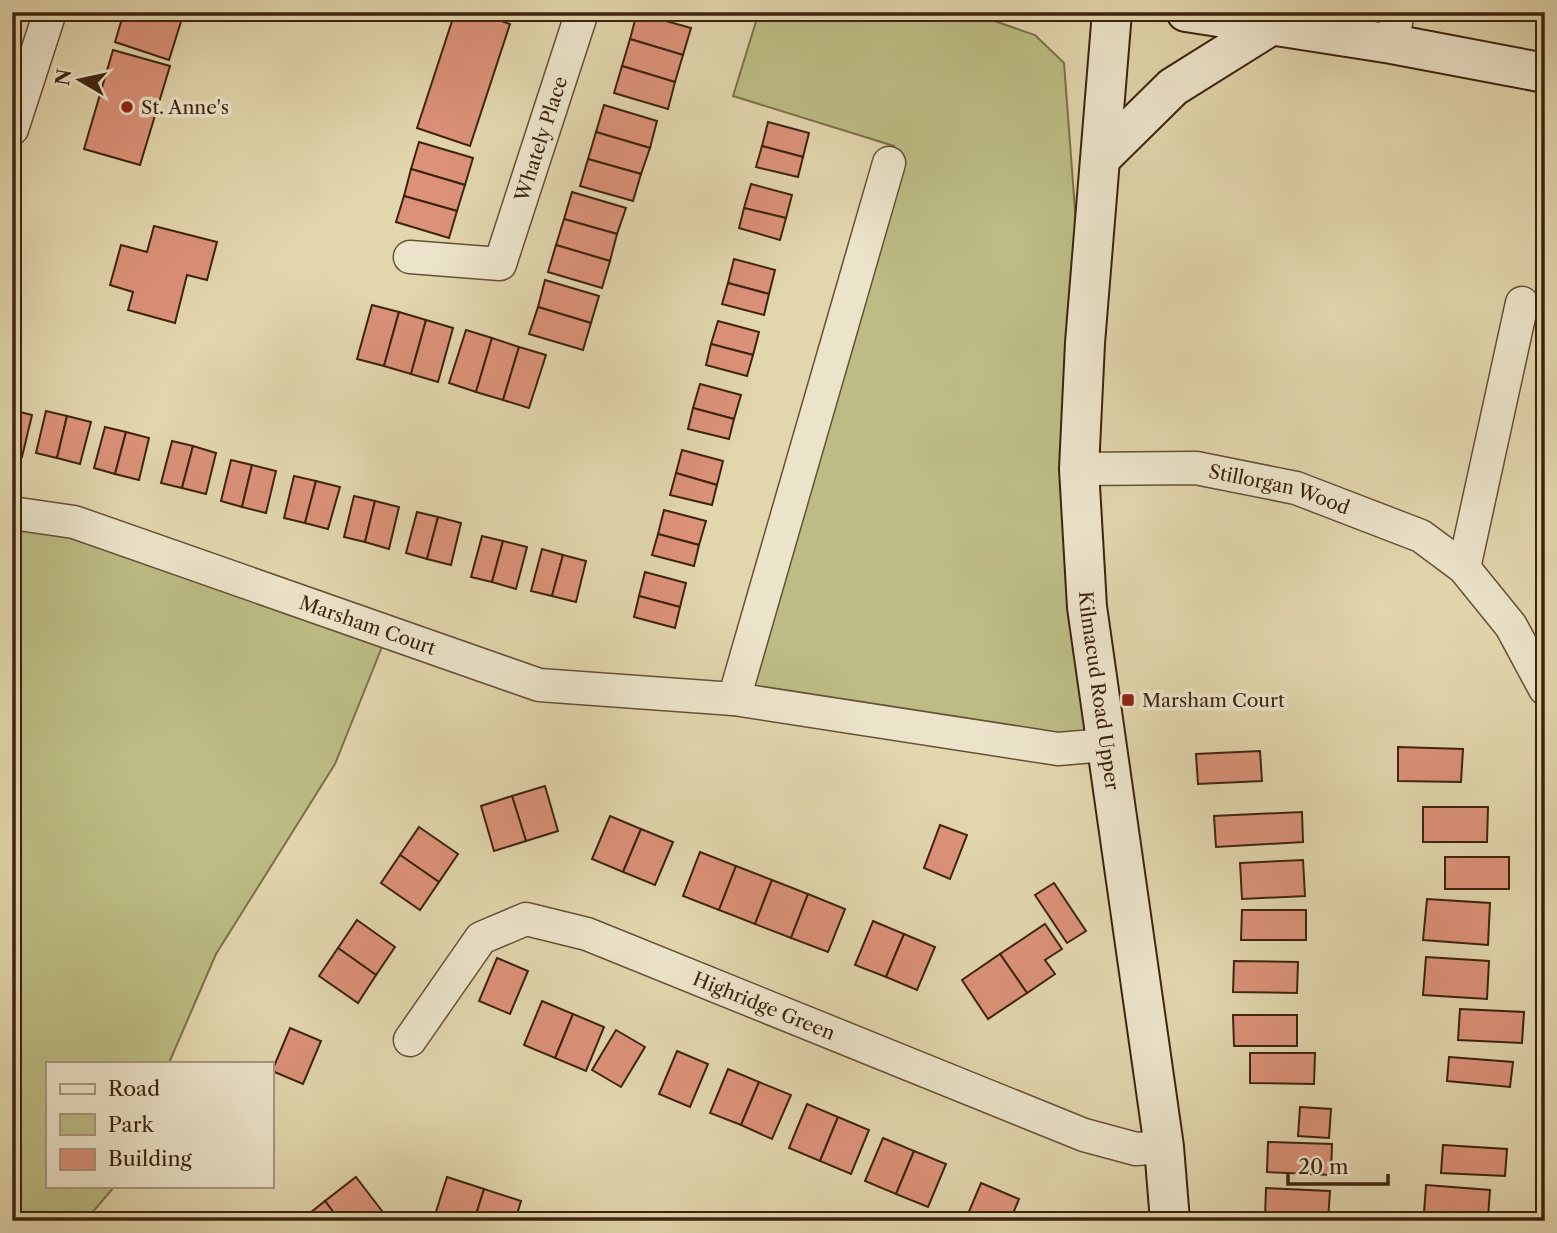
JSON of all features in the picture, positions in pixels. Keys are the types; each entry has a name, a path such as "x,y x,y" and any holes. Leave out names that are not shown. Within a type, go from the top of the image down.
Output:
{"street":[{"path":"12,129 50,12"},
{"name":"Whately Place","path":"410,257 500,264 582,12"},
{"name":"Kilmacud Road Upper","path":"1112,12 1085,343 1079,469 1087,607 1164,1147 1171,1221"},
{"path":"1186,12 1272,25 1395,28 1545,73"},
{"path":"1101,158 1173,87 1272,25"},
{"path":"734,699 889,163"},
{"path":"1464,568 1522,303"},
{"name":"Stillorgan Wood","path":"1079,469 1196,468 1296,488 1421,536 1464,568 1511,626 1545,689"},
{"name":"Marsham Court","path":"12,513 74,522 539,685 734,699 1058,749 1106,745"},
{"name":"Highridge Green","path":"410,1041 481,938 526,919 587,934 1084,1135 1136,1149 1164,1147"}],"green space":[{"path":"759,12 968,12 1035,35 1064,63 1085,343 1105,745 734,699 894,146 733,96"},
{"path":"12,513 388,632 335,764 216,954 169,1062 46,1062 46,1188 113,1188 85,1221 12,1221"}],"building":[{"path":"12,12 24,12 12,50"},
{"path":"124,12 184,12 169,60 115,42"},
{"path":"455,12 476,12 510,24 470,146 417,128"},
{"path":"637,13 691,28 683,55 630,39"},
{"path":"630,39 683,55 675,82 622,66"},
{"name":"St. Anne's","path":"113,50 170,66 140,165 84,149"},
{"path":"622,66 675,82 668,109 614,93"},
{"path":"604,105 657,121 650,148 596,132"},
{"path":"768,122 809,133 803,157 762,146"},
{"path":"596,132 650,148 641,174 588,159"},
{"path":"419,142 473,158 465,185 411,169"},
{"path":"762,146 803,157 798,177 756,167"},
{"path":"588,159 641,174 633,201 580,186"},
{"path":"411,169 465,185 457,211 404,196"},
{"path":"751,184 792,195 786,218 744,208"},
{"path":"572,192 626,208 617,234 564,219"},
{"path":"404,196 457,211 449,238 396,222"},
{"path":"744,208 786,218 780,240 739,228"},
{"path":"564,219 617,234 610,261 556,245"},
{"path":"154,226 217,242 207,280 187,275 175,323 128,310 133,292 110,285 121,245 147,252"},
{"path":"556,245 610,261 602,288 548,272"},
{"path":"734,259 775,270 769,294 728,283"},
{"path":"545,280 599,296 591,323 538,307"},
{"path":"728,283 769,294 764,315 722,304"},
{"path":"372,305 399,312 384,366 357,359"},
{"path":"538,307 591,323 583,350 529,334"},
{"path":"399,312 426,320 411,374 384,366"},
{"path":"426,320 453,328 438,382 411,374"},
{"path":"718,321 759,332 753,355 711,344"},
{"path":"466,330 492,338 476,392 449,383"},
{"path":"492,338 519,347 503,400 476,392"},
{"path":"711,344 753,355 747,376 706,365"},
{"path":"519,347 546,355 529,408 503,400"},
{"path":"700,384 741,395 734,419 693,408"},
{"path":"693,408 734,419 729,439 688,429"},
{"path":"12,410 32,415 22,457 12,454"},
{"path":"46,411 67,416 57,458 36,453"},
{"path":"67,416 91,422 80,464 57,458"},
{"path":"105,427 126,432 115,474 94,468"},
{"path":"126,432 149,438 139,480 115,474"},
{"path":"172,441 193,446 182,488 161,483"},
{"path":"193,446 216,453 206,494 182,488"},
{"path":"682,450 723,461 717,485 676,473"},
{"path":"231,460 252,465 242,507 221,501"},
{"path":"252,465 276,471 266,513 242,507"},
{"path":"676,473 717,485 712,505 670,495"},
{"path":"294,476 316,481 305,523 284,518"},
{"path":"316,481 340,487 328,529 305,523"},
{"path":"354,496 375,501 365,542 344,537"},
{"path":"375,501 399,507 389,549 365,542"},
{"path":"664,510 706,521 699,545 658,534"},
{"path":"417,512 438,517 427,559 406,553"},
{"path":"438,517 461,523 451,565 427,559"},
{"path":"658,534 699,545 694,566 652,555"},
{"path":"482,536 503,541 492,582 471,577"},
{"path":"503,541 527,547 516,589 492,582"},
{"path":"542,549 563,555 552,596 531,591"},
{"path":"563,555 586,561 576,602 552,596"},
{"path":"645,572 686,583 680,607 639,596"},
{"path":"639,596 680,607 675,628 634,617"},
{"path":"1398,747 1463,749 1461,782 1398,781"},
{"path":"1260,751 1262,781 1198,784 1196,754"},
{"path":"545,786 558,831 526,841 512,796"},
{"path":"512,796 526,841 494,851 481,806"},
{"path":"1423,807 1488,807 1487,842 1423,842"},
{"path":"1302,812 1303,842 1216,847 1214,816"},
{"path":"610,816 641,829 623,872 592,859"},
{"path":"940,825 967,835 950,879 924,868"},
{"path":"419,827 458,854 439,882 400,855"},
{"path":"641,829 673,842 655,885 623,872"},
{"path":"700,852 736,866 719,910 683,896"},
{"path":"400,855 439,882 420,910 381,883"},
{"path":"1445,857 1509,857 1509,889 1445,889"},
{"path":"1303,860 1305,896 1242,899 1240,863"},
{"path":"736,866 772,880 755,924 719,910"},
{"path":"772,880 808,894 791,938 755,924"},
{"path":"1054,883 1086,931 1067,943 1035,895"},
{"path":"808,894 845,909 828,952 791,938"},
{"path":"1427,899 1490,903 1488,945 1423,940"},
{"path":"1242,910 1306,910 1306,940 1241,940"},
{"path":"357,920 395,947 376,975 338,948"},
{"path":"873,921 904,934 886,977 855,965"},
{"path":"1045,924 1062,949 1045,960 1055,974 1027,993 1000,954"},
{"path":"904,934 935,947 917,990 886,977"},
{"path":"338,948 376,975 358,1003 319,976"},
{"path":"1000,954 1027,993 988,1019 962,980"},
{"path":"1426,957 1489,961 1487,999 1423,995"},
{"path":"497,958 528,971 510,1014 479,1001"},
{"path":"1234,961 1298,962 1297,993 1233,992"},
{"path":"542,1001 573,1014 555,1058 524,1045"},
{"path":"1460,1009 1524,1012 1522,1043 1458,1040"},
{"path":"573,1014 604,1027 586,1071 555,1058"},
{"path":"1233,1015 1297,1015 1297,1046 1234,1046"},
{"path":"290,1028 321,1041 303,1084 273,1071"},
{"path":"616,1030 645,1047 621,1087 592,1070"},
{"path":"677,1051 708,1064 690,1107 659,1094"},
{"path":"1250,1053 1315,1053 1314,1084 1250,1083"},
{"path":"1449,1057 1513,1062 1510,1087 1447,1081"},
{"path":"728,1069 759,1082 741,1125 710,1113"},
{"path":"759,1082 791,1095 772,1139 741,1125"},
{"path":"807,1104 838,1117 820,1161 789,1148"},
{"path":"1300,1107 1331,1109 1329,1138 1298,1136"},
{"path":"838,1117 869,1130 851,1174 820,1161"},
{"path":"883,1138 914,1151 896,1194 865,1181"},
{"path":"1268,1142 1332,1144 1331,1175 1267,1172"},
{"path":"1443,1145 1507,1149 1505,1176 1441,1173"},
{"path":"914,1151 946,1164 928,1207 896,1194"},
{"path":"356,1177 382,1211 369,1221 340,1221 325,1201"},
{"path":"447,1177 484,1189 474,1221 443,1221 434,1218"},
{"path":"981,1183 1019,1199 1010,1221 965,1221"},
{"path":"1426,1185 1490,1190 1488,1218 1424,1213"},
{"path":"1266,1188 1330,1191 1328,1221 1265,1218"},
{"path":"484,1189 521,1201 515,1221 474,1221"},
{"path":"325,1201 340,1221 300,1221"}],"place":[{"name":"St. Anne's","path":"127,107"},
{"name":"Marsham Court","path":"1128,700"}]}
